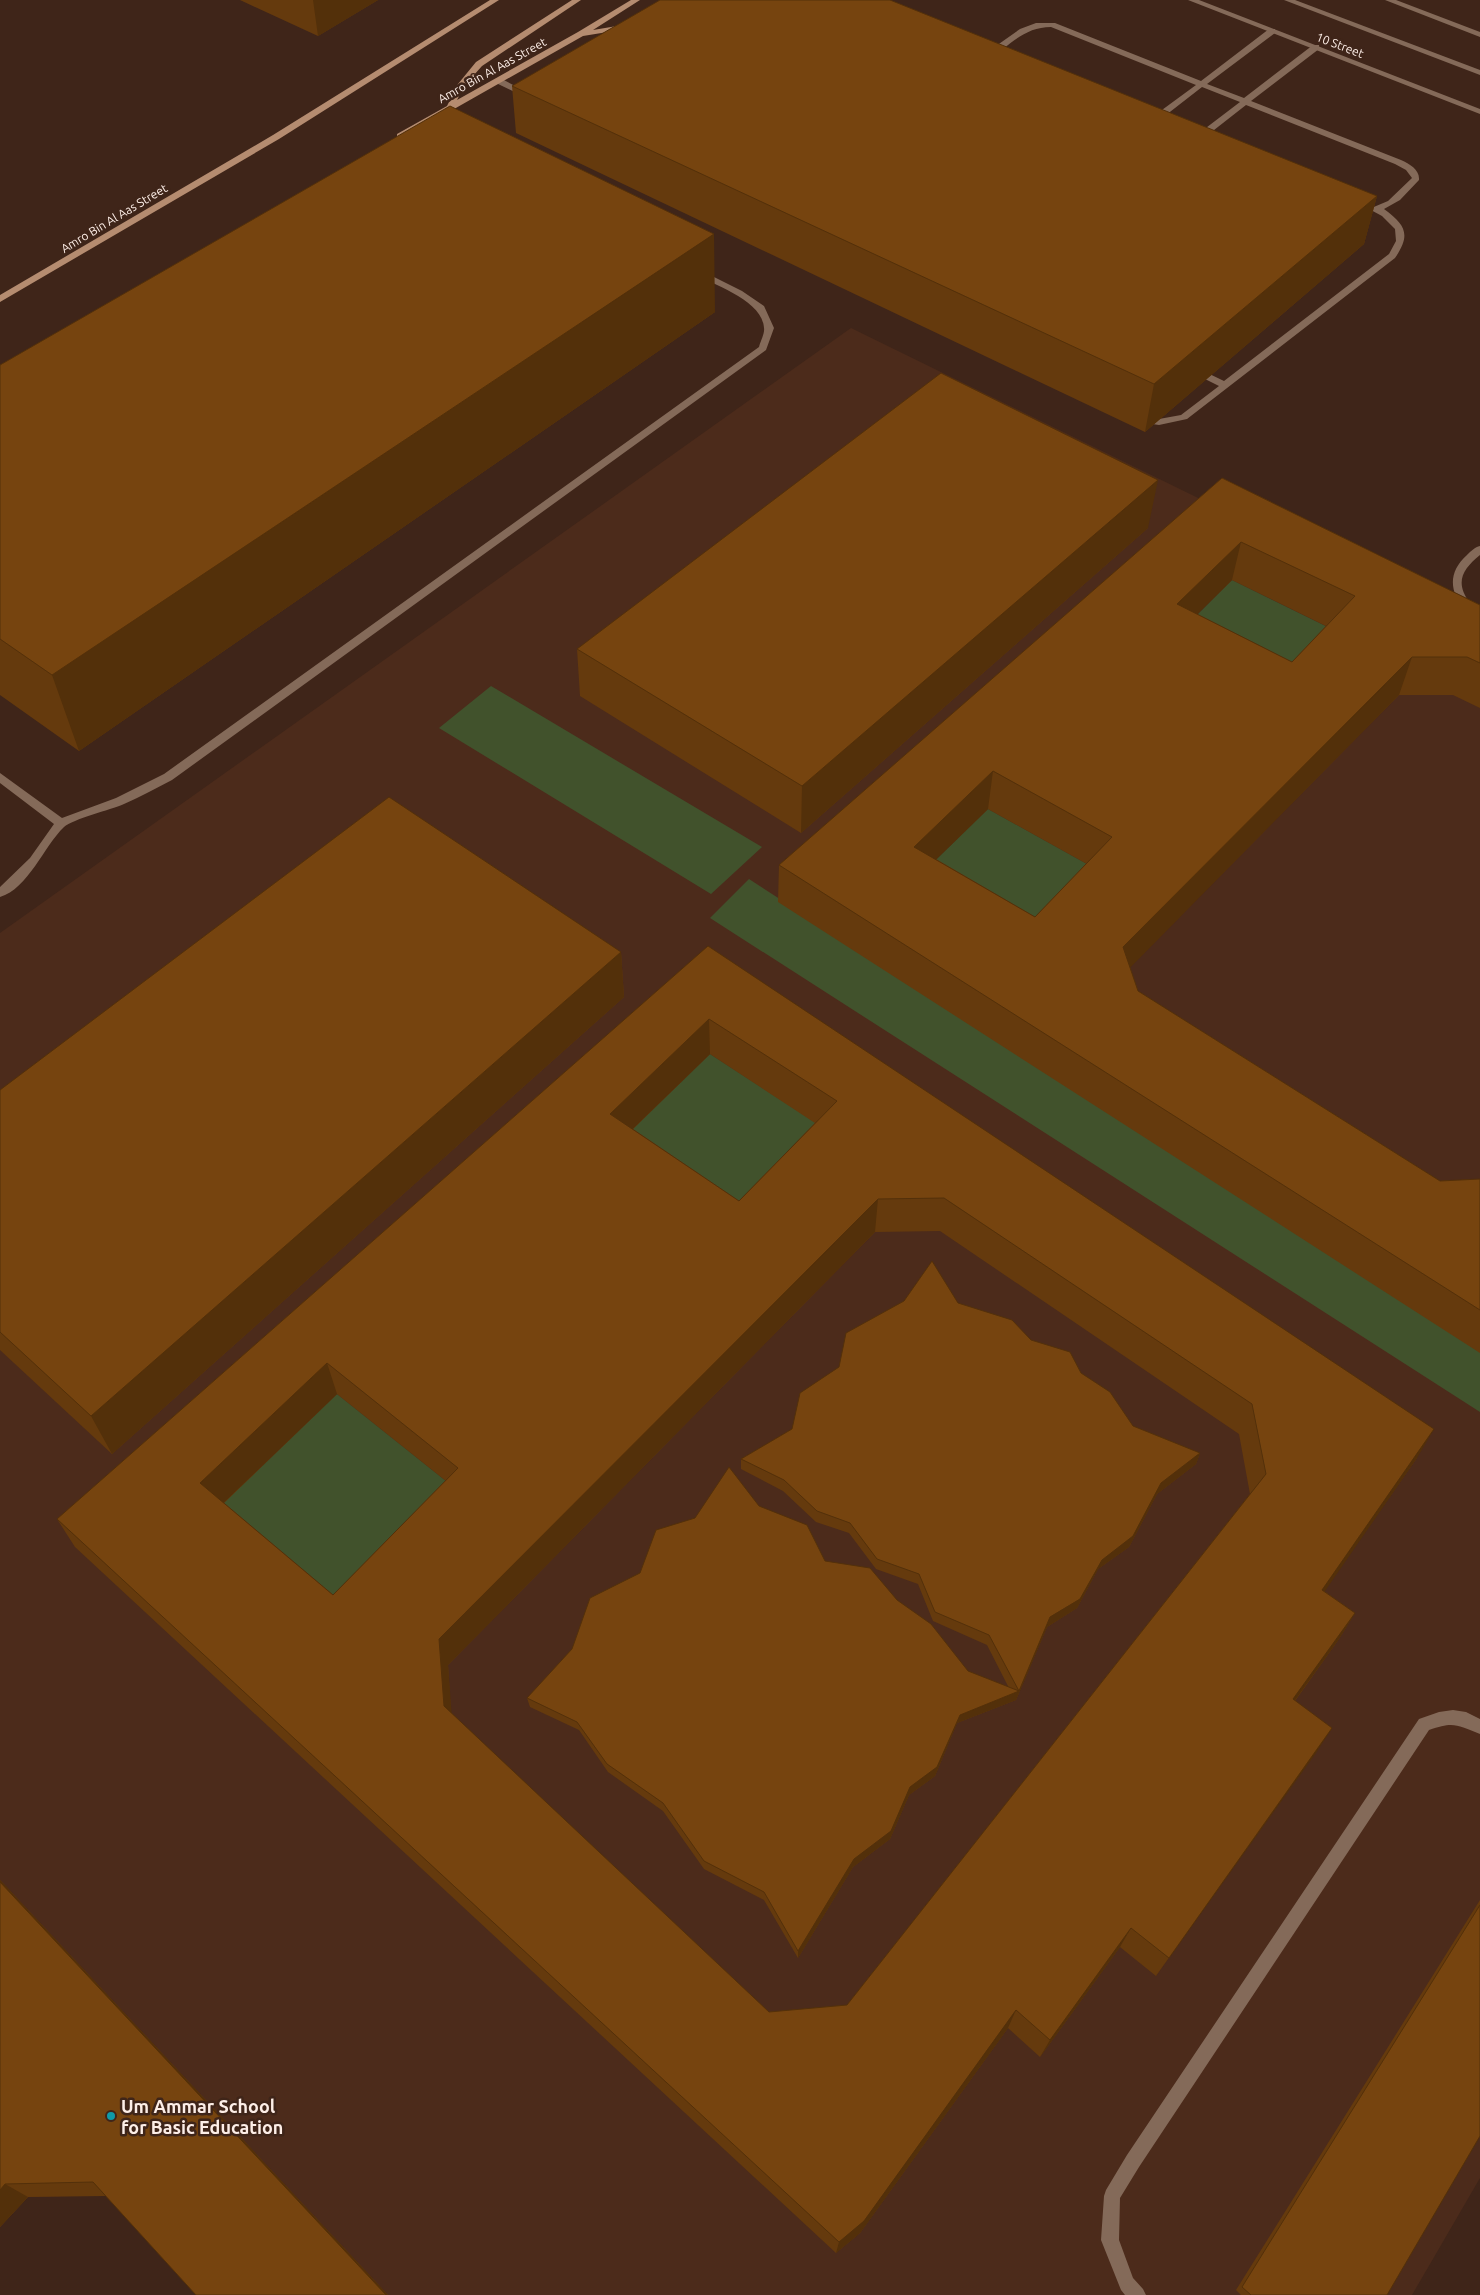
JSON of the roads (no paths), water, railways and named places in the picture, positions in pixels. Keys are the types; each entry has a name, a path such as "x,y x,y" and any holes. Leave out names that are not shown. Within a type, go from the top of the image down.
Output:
{"main road":[{"name":"Amro Bin Al Aas Street","path":"0,299 276,137 495,0"},
{"path":"451,107 455,92 465,78 479,64 577,0"},
{"name":"Amro Bin Al Aas Street","path":"388,143 422,122 581,34 636,0"},
{"path":"581,34 601,32 628,25"}],"street":[{"name":"10 Street","path":"1192,0 1480,112"},
{"name":"10 Street","path":"1288,0 1480,73"},
{"path":"1389,0 1480,35"},
{"path":"1009,62 999,54 999,48 1029,26 1052,25 1408,166 1414,172 1416,178 1391,202 1378,209"},
{"path":"1145,118 1150,124 1272,31"},
{"path":"1188,144 1196,140 1316,47"},
{"path":"499,81 532,97"},
{"path":"422,122 427,136"},
{"path":"1196,140 1205,143"},
{"path":"1132,419 1159,422 1184,417 1392,256 1400,246 1402,233 1395,221 1378,209 1361,207"},
{"path":"0,894 34,861 47,840 61,823 112,804 168,777 742,365 763,348 769,328 761,308 739,293 694,270"},
{"path":"1180,364 1225,385"},
{"path":"1480,550 1460,569 1457,586 1464,604 1480,620"},
{"path":"0,777 61,823"},
{"path":"1138,2295 1126,2284 1110,2240 1112,2196 1133,2161 1424,1724 1445,1716 1469,1720 1480,1727"}],"place":[{"name":"Um Ammar School for Basic Education","path":"111,2116"}]}
